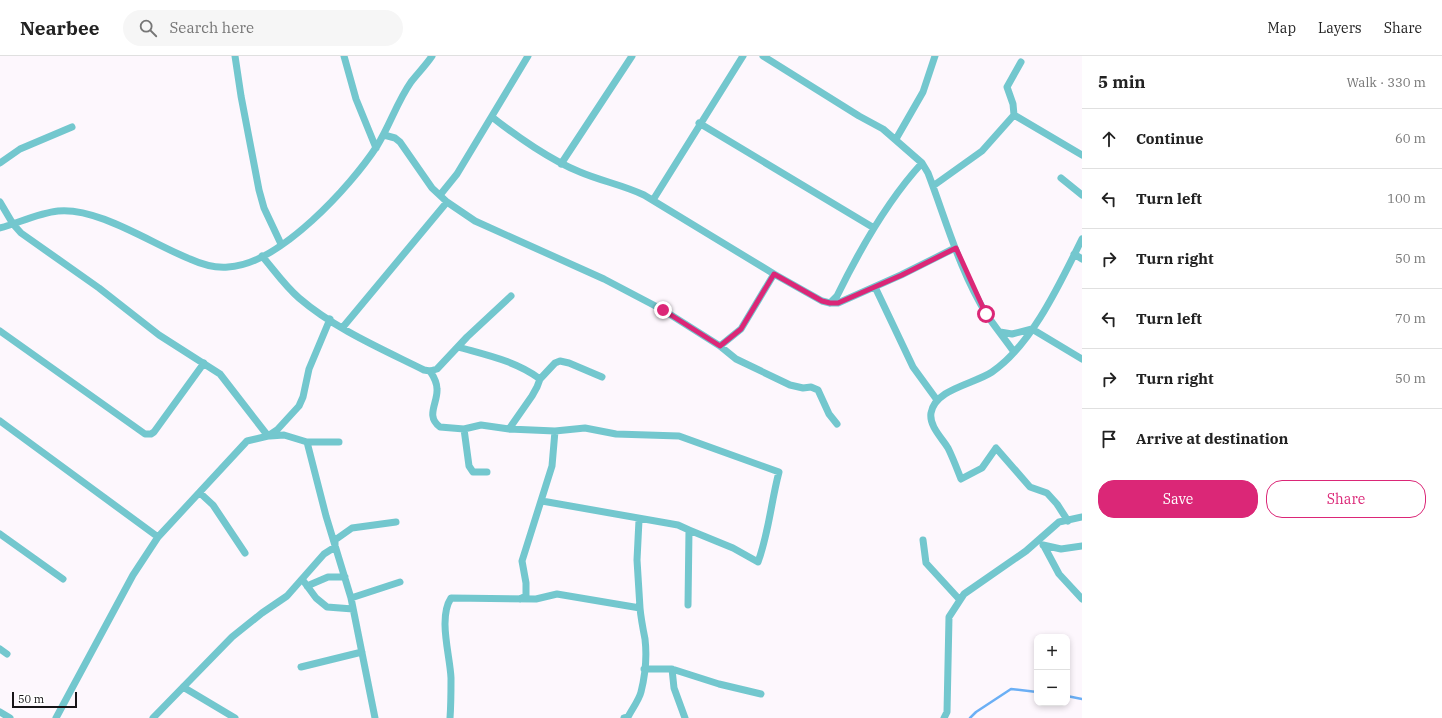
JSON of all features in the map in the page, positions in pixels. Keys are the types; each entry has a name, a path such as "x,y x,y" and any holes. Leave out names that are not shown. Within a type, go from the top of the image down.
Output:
{"street":[{"path":"235,56 258,190 264,208 281,244"},
{"path":"344,56 356,99 376,148"},
{"path":"0,228 56,211 72,210 90,213 191,260 210,266 229,267 248,263 262,256 304,229 332,203 376,148 412,81 432,56"},
{"path":"440,195 457,174 528,56"},
{"path":"561,164 632,56"},
{"path":"652,200 744,56"},
{"path":"763,56 859,116 883,129 922,163 933,186 956,248 986,314 1014,352"},
{"path":"896,139 923,92 935,56"},
{"path":"933,186 982,151 1014,115 1013,104 1007,87 1021,62"},
{"path":"1014,115 1082,155"},
{"path":"492,117 561,164 581,172 624,185 652,200 774,274 822,301 838,303 902,275 956,248"},
{"path":"700,124 874,228"},
{"path":"0,163 20,149 72,127"},
{"path":"384,135 396,138 400,142 422,177 447,202 491,229 604,279 663,310 720,346 736,358 790,385 803,388 811,387 818,390 829,414 837,424"},
{"path":"830,303 837,296 874,228 907,179 922,163"},
{"path":"1061,178 1082,195"},
{"path":"0,202 13,224 21,233 99,288 159,335 204,362 220,374 268,436"},
{"path":"343,327 447,202"},
{"path":"1068,520 1057,504 1046,493 1030,487 996,448 982,468 961,479 948,449 931,420 932,412 937,400 951,391 992,372 1014,352 1032,329 1058,287 1082,239"},
{"path":"1074,254 1082,259"},
{"path":"262,256 299,297 330,319 410,363 430,372 437,382 438,388 432,412 435,423 440,427 464,429 481,425 509,429 556,431 585,428 616,434 679,436 779,472 772,495 769,526 758,562 733,548 678,525 639,520 542,501"},
{"path":"720,346 741,329 774,274"},
{"path":"875,287 913,368 937,400"},
{"path":"430,372 437,369 511,296"},
{"path":"268,436 277,430 299,406 303,398 309,369 330,319"},
{"path":"1000,332 1012,334 1032,329 1082,359"},
{"path":"0,331 145,434 151,434 154,432 204,362"},
{"path":"458,347 510,362 530,371 540,379"},
{"path":"509,429 538,387 540,379 555,363 560,361 602,377"},
{"path":"0,421 158,537"},
{"path":"464,429 469,466 473,472 487,472"},
{"path":"518,600 526,596 526,583 522,561 527,541 542,501 552,466 556,431"},
{"path":"56,718 133,575 158,537 247,442 268,436 284,435 307,442 339,442"},
{"path":"307,442 353,609 375,718"},
{"path":"200,493 213,505 245,553"},
{"path":"944,718 947,712 949,618 959,599 1035,544 1059,522 1082,517"},
{"path":"624,718 628,717 641,693 644,669 645,640 641,625 637,560 639,520"},
{"path":"335,547 335,540 352,528 396,522"},
{"path":"688,605 689,530"},
{"path":"0,534 63,579"},
{"path":"923,540 926,563 959,599"},
{"path":"1035,544 1061,549 1082,546"},
{"path":"1044,546 1059,574 1082,599"},
{"path":"153,718 232,637 262,613 287,596 324,554 335,547"},
{"path":"307,586 328,577 345,577"},
{"path":"302,579 316,598 327,607 353,609"},
{"path":"350,598 400,582"},
{"path":"450,718 451,676 447,654 446,618 448,603 451,598 518,600 536,599 558,594 640,608"},
{"path":"0,649 7,654"},
{"path":"301,667 362,652"},
{"path":"644,669 672,669 720,684 761,694"},
{"path":"672,669 674,688 685,718"},
{"path":"183,687 235,718"},
{"path":"0,712 10,718"}],"waterway":[{"path":"970,718 976,712 1011,689 1034,692"},
{"path":"1070,697 1082,699"}],"route":[{"path":"663,310 720,346 741,329 774,274 822,301 838,303 902,275 956,248 971,284 986,314"}]}
